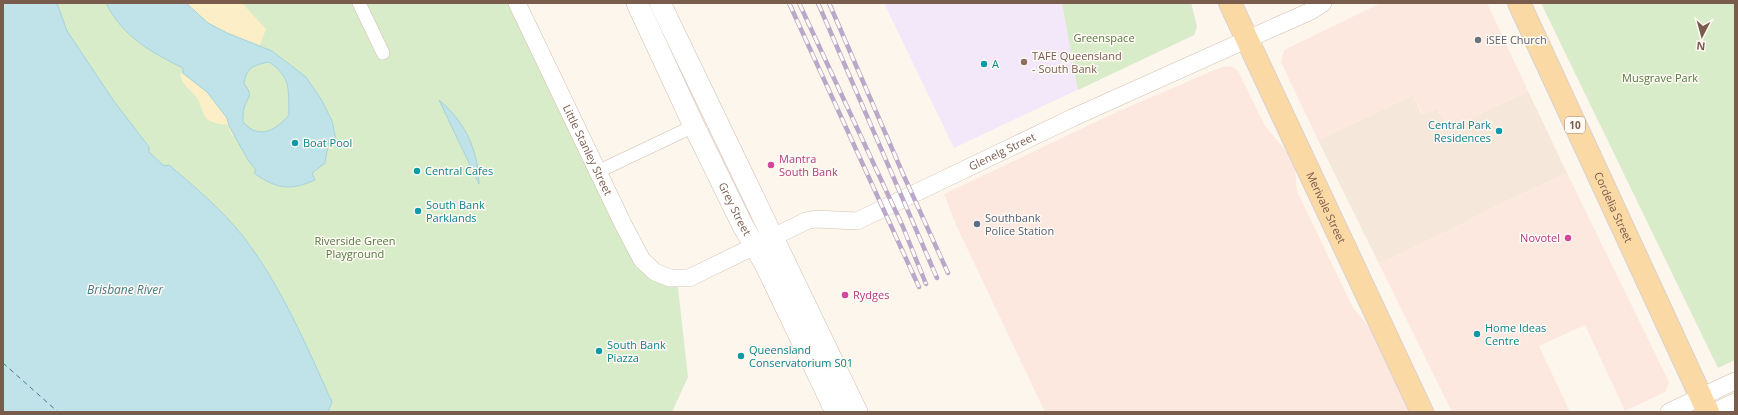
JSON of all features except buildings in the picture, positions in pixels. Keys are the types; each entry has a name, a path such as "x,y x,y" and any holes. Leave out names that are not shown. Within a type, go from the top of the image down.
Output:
{"main road":[{"name":"Merivale Street","path":"1230,3 1422,412"},
{"name":"Cordelia Street","path":"1519,3 1708,407"}],"street":[{"path":"359,3 383,53"},
{"name":"Little Stanley Street","path":"517,3 597,172 642,260 655,272 677,279"},
{"name":"Grey Street","path":"637,3 694,126 742,224 763,241 765,264 836,412"},
{"name":"Grey Street","path":"660,3 763,241 857,412"},
{"name":"Glenelg Street","path":"677,279 689,278 705,271 806,221 816,219 857,221 1072,118 1311,11 1323,3"},
{"path":"597,172 694,126"},
{"path":"1708,407 1735,381"},
{"path":"1669,412 1735,402"}],"shaded area":[{"name":"TAFE Queensland - South Bank","path":"884,3 1191,3 1197,27 1194,35 954,148"},
{"path":"1381,3 1487,3 1528,91 1448,129 1437,108 1423,115 1413,95 1318,140 1281,62 1284,50"},
{"path":"1224,66 1233,67 1238,71 1265,126 1287,152 1295,169 1297,191 1353,308 1378,338 1412,412 1045,412 957,227 944,194 1119,111"},
{"path":"1528,91 1567,173 1494,207 1379,264 1318,140 1413,95 1422,115 1437,108 1448,129"},
{"path":"1567,173 1669,382 1665,392 1625,411 1585,325 1539,346 1570,412 1452,412 1379,264 1494,207"}],"green space":[{"name":"South Bank Parklands","path":"57,3 517,3 642,260 677,279 688,377 672,412 328,412 332,402 288,308 268,272 247,242 216,208 194,186 170,166 164,166 149,152 149,147 113,100 67,31"},
{"name":"Greenspace","path":"1062,3 1191,3 1197,27 1194,35 1078,90"},
{"name":"Musgrave Park","path":"1541,3 1735,3 1735,360 1718,368"}],"sand":[{"path":"186,3 242,3 266,29 260,45 229,34 210,24 193,11"},
{"path":"181,73 207,92 227,118 229,126 237,139 232,135 227,125 213,122 206,118 197,98 186,87 182,80"}],"water":[{"name":"Brisbane River","path":"3,3 57,3 67,31 113,100 149,147 149,152 164,166 169,165 198,190 217,207 242,235 269,274 292,316 332,402 328,412 3,412"},
{"path":"106,3 186,3 208,23 227,33 272,51 306,77 321,99 332,121 336,140 329,140 325,163 312,173 315,180 298,186 283,187 269,182 254,173 256,170 248,160 229,126 227,118 207,92 183,73 183,68 149,50 129,34 113,15","holes":["269,62 282,73 287,85 289,115 284,121 273,129 261,132 255,131 243,122 244,108 249,96 249,91 244,84 245,78 249,70 259,64"]},
{"path":"439,100 456,117 468,137 476,159 479,184"}],"ferry route":[{"path":"3,363 58,412"}],"railway":[{"path":"789,3 919,287"},
{"path":"799,3 903,227 926,284"},
{"path":"818,3 937,278"},
{"path":"829,3 903,174 948,273"}],"place":[{"name":"iSEE Church","path":"1478,40"},
{"name":"TAFE Queensland - South Bank","path":"1024,62"},
{"name":"A","path":"984,64"},
{"name":"Central Park Residences","path":"1499,131"},
{"name":"Boat Pool","path":"295,143"},
{"name":"Mantra South Bank","path":"771,165"},
{"name":"Central Cafes","path":"417,171"},
{"name":"South Bank Parklands","path":"418,211"},
{"name":"Southbank Police Station","path":"977,224"},
{"name":"Novotel","path":"1568,238"},
{"name":"Rydges","path":"845,295"},
{"name":"Home Ideas Centre","path":"1477,334"},
{"name":"South Bank Piazza","path":"599,351"},
{"name":"Queensland Conservatorium S01","path":"741,356"}],"park label":[{"name":"Riverside Green Playground","path":"355,247"}]}
